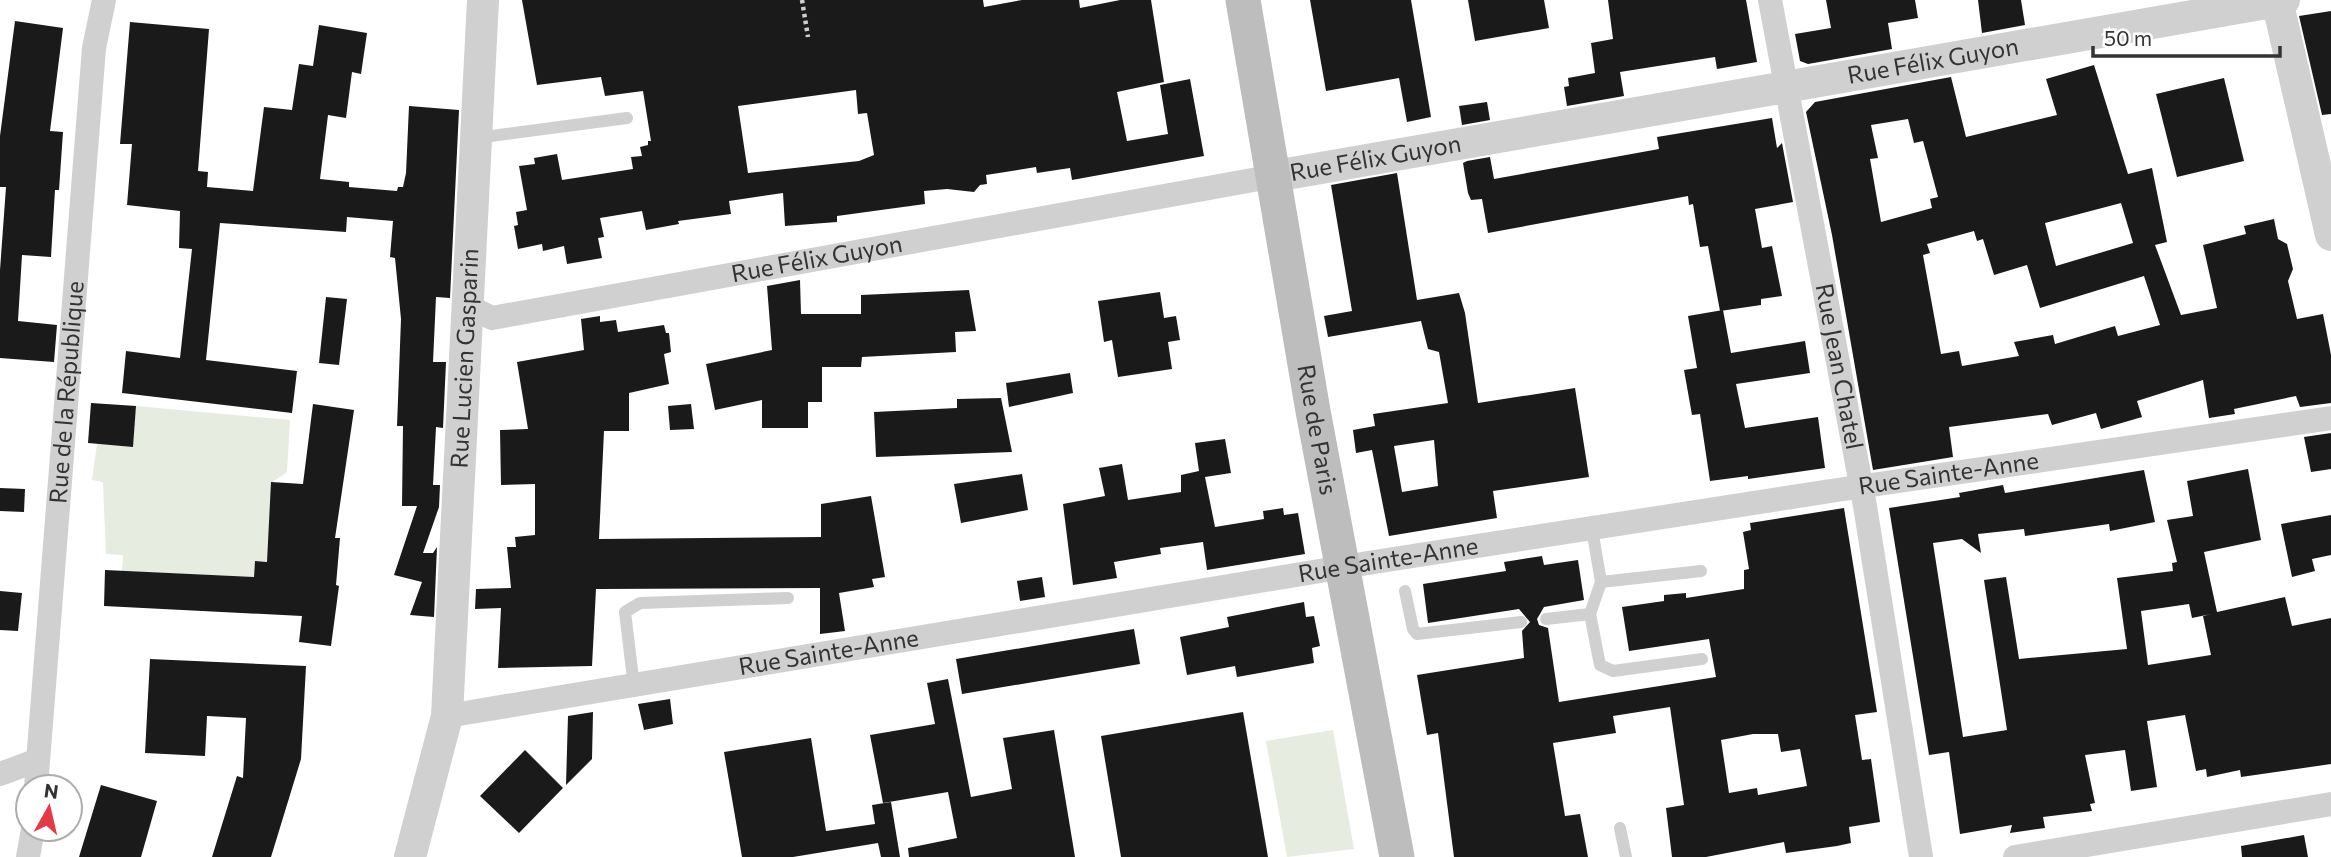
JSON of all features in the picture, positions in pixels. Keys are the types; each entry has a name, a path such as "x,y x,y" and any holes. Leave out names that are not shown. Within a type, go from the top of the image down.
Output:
{"main road":[{"name":"Rue de Paris","path":"1243,0 1313,411 1397,857"}],"street":[{"name":"Rue de la République","path":"37,773 93,62 104,0"},
{"name":"Rue Lucien Gasparin","path":"410,857 447,716 483,0"},
{"name":"Rue Jean Chatel","path":"1770,0 1867,520 1921,857"},
{"path":"2280,0 2331,235"},
{"name":"Rue Félix Guyon","path":"468,306 492,318 1275,176 2280,0"},
{"name":"Rue Sainte-Anne","path":"447,716 1343,567 2331,418"},
{"path":"0,774 38,760"},
{"path":"2015,857 2331,804"}],"lane":[{"path":"476,138 627,118"},
{"path":"1592,529 1601,582 1590,614 1600,664 1605,670 1702,659"},
{"path":"1601,582 1701,571"},
{"path":"1405,591 1413,629 1417,634 1521,622"},
{"path":"634,687 625,612 640,603 788,598"},
{"path":"1546,619 1590,614"},
{"path":"1620,828 1626,857"}],"path":[{"path":"802,0 808,37"}],"shaded area":[{"path":"136,406 290,420 287,472 271,483 272,562 255,561 254,577 122,571 123,555 106,554 103,482 92,480 97,444 133,446"},
{"path":"1333,730 1354,849 1287,857 1266,741"}],"building":[{"path":"522,0 983,0 984,7 1022,0 1079,0 1080,8 1120,0 1151,0 1164,82 1117,92 1127,141 1168,134 1160,85 1190,79 1204,156 1072,180 1070,168 1037,173 1036,167 986,175 987,184 980,185 974,192 947,189 924,191 925,204 837,216 837,222 785,226 783,193 729,201 731,214 678,221 679,224 646,230 642,211 600,218 604,237 598,238 602,258 567,264 564,246 543,251 542,244 518,249 514,226 518,225 516,212 527,210 519,166 535,164 534,158 557,154 562,180 633,169 631,157 642,156 640,147 651,141 643,91 605,96 601,77 537,85","holes":["856,90 858,114 867,113 874,155 859,161 748,173 738,106"]},
{"path":"1310,0 1411,0 1431,117 1407,122 1399,78 1326,91"},
{"path":"1468,0 1544,0 1549,28 1475,41"},
{"path":"1608,0 1746,0 1757,62 1717,69 1715,57 1620,72 1624,96 1567,106 1564,87 1569,86 1568,78 1595,73 1591,43 1613,39"},
{"path":"1826,0 1915,0 1918,18 1888,23 1892,49 1808,64 1800,61 1795,34 1831,28"},
{"path":"1978,0 2021,0 2025,25 1982,33"},
{"path":"2331,11 2331,114 2322,115 2299,16"},
{"path":"15,21 63,28 50,131 63,132 59,190 55,190 51,257 22,255 18,321 57,325 54,362 0,358 0,270 6,187 0,187 0,136"},
{"path":"130,22 209,29 198,171 208,172 207,187 253,191 264,107 292,110 299,64 313,66 319,25 367,33 361,74 352,72 346,118 328,115 320,179 349,182 349,187 397,191 398,187 403,187 406,173 409,106 459,110 450,298 436,297 433,362 446,362 443,428 436,427 433,485 440,485 439,507 423,553 433,553 437,547 434,617 410,615 422,582 394,575 417,506 402,506 403,426 397,426 401,319 395,258 390,257 393,221 347,217 346,232 220,223 206,360 297,371 292,413 122,393 126,351 180,358 192,249 179,248 180,211 127,205 132,144 120,144"},
{"path":"2094,65 2128,174 2152,168 2167,242 2155,245 2181,315 2217,308 2203,245 2246,234 2244,226 2274,219 2278,239 2287,244 2293,269 2288,281 2297,319 2323,314 2331,355 2331,403 2300,407 2296,396 2234,409 2235,414 2209,418 2203,380 2137,401 2142,417 2101,429 2096,413 2052,425 2048,414 1949,427 1953,457 1873,470 1832,235 1806,112 1815,102 1951,77 1966,137 2057,115 2046,79","holes":["1908,119 1914,143 1923,141 1938,197 1930,199 1932,208 1881,222 1870,159 1878,158 1871,125","2121,203 2133,243 2056,266 2045,223","1974,231 1977,241 1983,239 1994,275 2027,265 2040,308 2144,276 2160,325 2118,336 2115,326 2055,344 2053,335 2014,342 2019,356 1962,366 1959,351 1941,354 1923,255 1930,253 1927,244"]},
{"path":"2224,78 2244,161 2177,177 2156,94"},
{"path":"1487,102 1490,120 1462,125 1459,106"},
{"path":"1772,118 1777,148 1782,143 1793,202 1755,209 1762,248 1772,246 1782,296 1761,299 1761,305 1720,311 1708,246 1700,247 1693,204 1689,205 1688,196 1488,233 1482,199 1471,200 1468,193 1463,163 1467,161 1490,157 1494,179 1659,149 1657,137"},
{"path":"1397,173 1417,300 1459,293 1465,313 1478,403 1575,388 1589,477 1493,491 1497,518 1389,536 1372,450 1356,453 1353,430 1375,426 1373,414 1448,403 1439,352 1428,349 1421,321 1328,337 1324,316 1352,311 1331,185","holes":["1434,440 1438,486 1402,492 1394,446"]},
{"path":"800,280 801,314 861,314 861,295 969,290 976,331 955,332 956,352 862,357 861,367 822,367 822,402 808,402 808,428 762,428 762,400 715,410 706,364 772,350 767,286"},
{"path":"1160,292 1164,318 1176,316 1180,340 1168,342 1172,369 1118,377 1112,340 1104,342 1098,301"},
{"path":"326,297 347,299 339,365 319,363"},
{"path":"1723,310 1731,353 1805,341 1810,373 1736,384 1745,428 1818,417 1825,468 1748,479 1748,476 1710,481 1700,414 1692,415 1684,370 1697,368 1688,316"},
{"path":"600,316 600,322 616,320 618,332 664,325 666,333 669,333 671,352 664,354 669,384 629,393 629,431 604,431 599,539 821,537 821,504 871,496 885,577 872,579 874,587 839,593 845,631 820,634 820,588 596,589 592,666 498,668 501,608 475,609 476,589 511,588 507,547 516,547 515,537 535,535 535,484 501,485 500,430 528,429 517,362 584,350 581,319"},
{"path":"1070,373 1073,393 1009,407 1006,383"},
{"path":"1001,398 1012,452 876,457 874,412 957,408 957,399"},
{"path":"91,403 136,406 133,447 88,443"},
{"path":"313,404 354,410 335,538 340,538 336,585 339,586 331,646 299,642 302,616 104,606 105,570 254,577 255,561 267,562 271,482 303,484"},
{"path":"691,404 694,429 670,430 668,406"},
{"path":"2331,433 2331,469 2311,472 2304,437"},
{"path":"1225,439 1231,473 1205,477 1215,527 1264,519 1263,511 1283,508 1284,515 1298,513 1305,554 1207,570 1203,542 1160,548 1161,554 1114,562 1117,578 1073,585 1063,504 1105,496 1099,468 1122,464 1128,500 1181,492 1181,475 1199,471 1195,443"},
{"path":"2248,469 2261,540 2204,552 2217,612 2285,597 2292,626 2331,618 2331,764 2241,777 2240,770 2207,777 2206,769 2196,771 2185,715 2147,721 2157,787 2131,791 2125,750 2085,755 2095,803 2090,804 2092,811 2043,817 2045,828 2010,833 2012,825 1960,834 1949,752 1929,755 1889,508 1960,497 1959,493 2003,485 2005,493 2144,470 2155,522 2110,531 2109,524 2025,536 2024,529 1978,534 1981,553 1962,539 1933,543 1963,737 2007,730 1984,580 2006,577 2019,659 2127,649 2117,578 2173,571 2172,563 2177,562 2167,520 2193,516 2187,481","holes":["2189,604 2192,618 2211,614 2203,616 2211,655 2148,665 2141,611"]},
{"path":"1022,474 1028,510 961,523 954,484"},
{"path":"0,488 25,489 24,512 0,511"},
{"path":"1844,508 1877,712 1855,715 1862,760 1871,759 1880,822 1849,827 1851,843 1837,846 1786,853 1784,842 1706,857 1672,857 1666,808 1684,805 1670,707 1613,716 1616,733 1553,743 1565,816 1580,814 1588,857 1454,857 1438,733 1427,735 1417,675 1524,658 1522,631 1530,622 1519,609 1428,623 1423,584 1506,571 1504,562 1542,556 1544,565 1578,560 1584,600 1544,607 1537,619 1539,625 1548,628 1559,702 1716,677 1709,639 1629,651 1622,607 1664,601 1664,595 1686,593 1686,598 1744,589 1744,570 1749,569 1743,532 1751,530 1750,523","holes":["1753,734 1778,734 1781,752 1800,749 1807,786 1758,795 1757,788 1729,793 1721,740"]},
{"path":"2331,515 2331,555 2312,559 2315,571 2292,577 2281,524"},
{"path":"1042,577 1045,597 1020,601 1017,581"},
{"path":"0,591 22,593 18,631 0,630"},
{"path":"1304,602 1306,617 1314,616 1320,646 1312,648 1314,663 1237,677 1235,666 1187,675 1180,637 1229,627 1227,617"},
{"path":"1134,629 1140,664 962,694 956,659"},
{"path":"150,659 306,666 301,759 271,857 212,857 237,776 243,778 246,718 207,716 205,756 145,753"},
{"path":"948,679 971,797 1012,789 1003,738 1054,730 1075,857 909,857 908,848 957,838 948,792 883,803 870,735 935,724 927,683"},
{"path":"670,699 673,724 644,730 638,704"},
{"path":"593,712 592,759 566,785 568,716"},
{"path":"1243,712 1268,857 1121,857 1101,736"},
{"path":"811,738 826,831 875,824 872,805 891,802 900,857 881,857 878,843 793,857 742,857 724,752"},
{"path":"525,750 563,788 519,833 480,796"},
{"path":"101,785 157,801 141,857 79,857"},
{"path":"2304,835 2308,857 2242,857 2241,846"}]}
